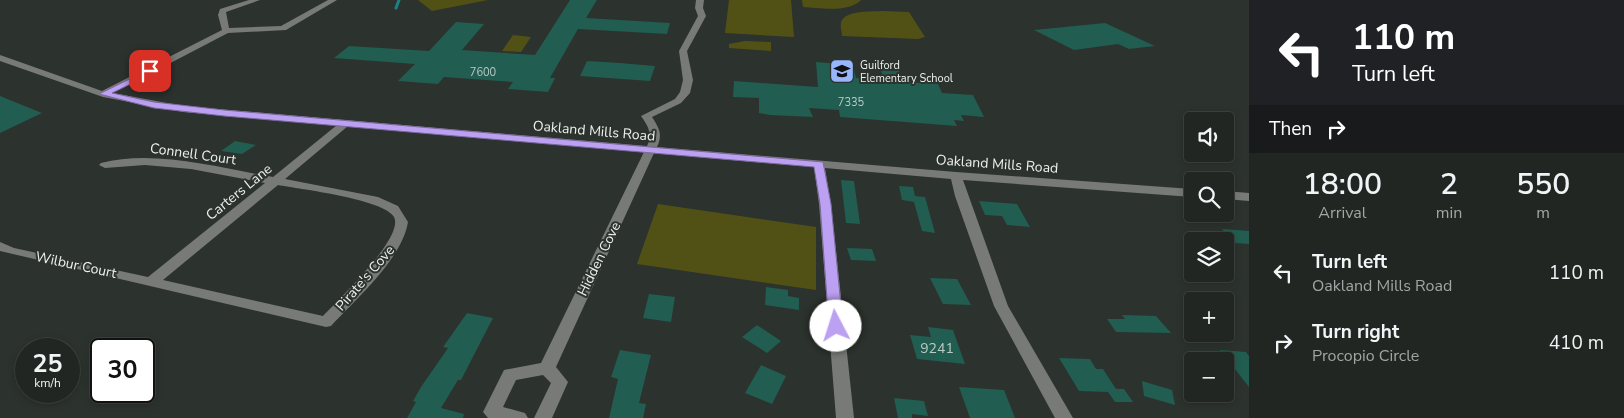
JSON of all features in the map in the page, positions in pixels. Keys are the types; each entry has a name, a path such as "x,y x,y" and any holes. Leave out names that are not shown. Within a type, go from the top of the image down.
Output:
{"street":[{"path":"226,31 222,15 223,11 256,0"},
{"path":"103,94 226,31 283,28 333,0"},
{"name":"Hidden Cove","path":"547,368 655,140 655,129 646,116 678,100 686,93 688,80 684,51 702,16 699,8 700,0"},
{"name":"Oakland Mills Road","path":"0,58 103,94 184,109 650,151 1184,192"},
{"name":"Carters Lane","path":"153,282 344,124"},
{"name":"Connell Court","path":"105,165 135,162 165,163 276,182"},
{"path":"819,164 826,204 845,418"},
{"path":"956,176 993,288 1016,335 1064,418"},
{"name":"Pirate's Cove","path":"153,282 326,322 390,250 400,234 402,223 400,216 393,208 369,198 276,182"},
{"path":"1234,196 1249,197"},
{"name":"Wilbur Court","path":"0,246 10,251 153,282"},
{"path":"519,418 492,412 510,375 547,368 560,382 543,418"}],"shaded area":[{"path":"418,0 488,0 432,11"},
{"path":"729,0 791,0 794,37 725,33"},
{"path":"802,0 861,0 849,7 825,9 803,7"},
{"path":"858,12 909,12 925,37 918,39 842,36 841,23 847,16"},
{"path":"513,35 531,37 521,52 502,51"},
{"path":"745,41 771,42 771,51 729,48 729,44"},
{"path":"658,204 816,227 816,290 637,264"}],"building":[{"path":"570,0 597,0 586,18 670,23 667,34 578,29 550,78 555,78 548,92 508,89 513,82 444,77 438,84 398,81 415,64 334,58 349,46 429,51 456,22 484,24 462,50 535,55"},
{"path":"1105,23 1155,46 1129,49 1118,44 1074,50 1034,30"},
{"path":"587,61 655,66 650,81 580,76"},
{"path":"816,62 853,65 856,78 883,80 881,70 899,71 903,82 938,84 942,93 973,95 984,117 961,115 964,121 954,120 957,126 840,117 839,110 809,108 813,117 770,115 759,113 759,98 733,97 734,81 818,87"},
{"path":"0,96 42,113 0,133"},
{"path":"235,141 256,145 242,154 221,151"},
{"path":"841,180 854,181 860,224 846,223"},
{"path":"899,186 913,187 915,196 925,197 935,233 922,231 914,202 902,200"},
{"path":"979,201 1017,204 1030,227 1007,225 1002,216 985,215"},
{"path":"1222,229 1249,231 1249,244 1234,243 1234,232 1225,232"},
{"path":"847,248 872,249 876,261 851,260"},
{"path":"930,278 957,279 971,305 943,304"},
{"path":"766,287 788,290 788,296 799,298 799,310 765,305"},
{"path":"649,294 675,297 671,322 643,318"},
{"path":"467,313 493,318 461,380 458,380 441,408 464,414 463,418 407,418 416,402 413,401 421,387 448,348 443,347"},
{"path":"1122,315 1156,316 1171,333 1116,332 1107,319 1125,319"},
{"path":"757,325 781,341 767,353 742,337"},
{"path":"928,327 953,330 965,364 917,359 910,335 931,337"},
{"path":"620,350 651,355 639,403 646,404 643,418 609,418 618,379 611,377"},
{"path":"1220,350 1246,352 1249,356 1249,387 1234,368 1234,352 1222,352"},
{"path":"1059,358 1090,359 1096,369 1103,369 1116,389 1124,389 1133,402 1115,402 1108,392 1079,391"},
{"path":"761,365 786,376 772,404 745,393"},
{"path":"1142,381 1172,390 1175,405 1144,396"},
{"path":"959,387 1004,390 1015,418 970,418"},
{"path":"894,398 924,401 928,416 912,414 912,418 898,418"}],"waterway":[{"path":"396,8 399,0"}],"place":[{"name":"Guilford Elementary School","path":"842,71"}],"route":[{"path":"150,71 103,94 154,105 224,113 819,164 826,204 836,326"}]}
